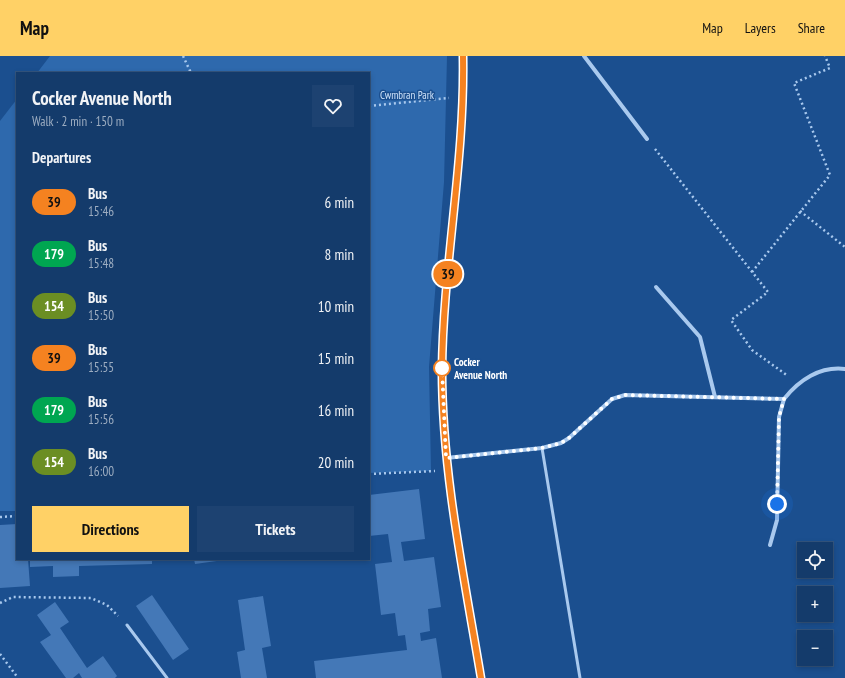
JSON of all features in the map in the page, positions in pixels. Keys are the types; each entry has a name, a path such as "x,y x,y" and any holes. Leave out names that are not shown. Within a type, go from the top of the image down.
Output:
{"street":[{"path":"463,56 464,97 448,272 442,370 447,470 481,678"},
{"path":"584,56 648,139"},
{"path":"656,287 700,337 715,397"},
{"path":"770,545 777,520 779,417 784,399 798,384 825,370 832,368 845,369"},
{"path":"446,458 542,448 561,443 569,438 612,399 618,396 784,399"}],"lane":[{"path":"542,448 580,678"},
{"path":"127,625 167,678"}],"path":[{"path":"183,56 191,72"},
{"path":"752,272 830,175 794,83 830,68 825,56"},
{"path":"370,106 464,97"},
{"path":"648,139 768,292 731,320 752,350 798,384"},
{"path":"800,211 845,247"},
{"path":"370,474 447,470"},
{"path":"0,517 16,516"},
{"path":"0,603 13,597 91,598 107,605 127,625"},
{"path":"0,654 18,678"}],"green space":[{"name":"Cwmbran Park","path":"50,56 447,56 444,182 429,367 431,471 370,473 370,72 38,72"},
{"path":"16,100 16,511 0,511 0,121"}],"building":[{"path":"419,489 425,539 401,542 404,561 434,557 441,607 428,609 430,631 420,633 421,641 436,638 442,678 316,678 314,661 407,650 405,635 398,636 395,613 381,615 375,564 392,562 388,534 370,536 370,495"},
{"path":"16,524 16,560 28,560 30,586 0,588 0,525"},
{"path":"30,560 152,560 152,564 79,566 79,576 53,577 53,566 30,567"},
{"path":"194,560 224,560 195,564"},
{"path":"152,595 189,649 173,660 136,606"},
{"path":"263,596 271,646 262,648 267,678 241,678 237,652 245,650 238,600"},
{"path":"55,602 69,622 60,628 87,668 103,656 117,676 115,678 82,678 79,673 73,678 66,678 40,642 51,635 37,615"}],"bus line":[{"name":"39","path":"463,56 464,97 448,272 442,370 447,470 481,678"}],"place":[{"name":"Cocker Avenue North","path":"442,368"}],"route":[{"path":"442,368 446,458 542,448 561,443 569,438 612,399 618,396 784,399 780,407 779,417 777,504"}]}
